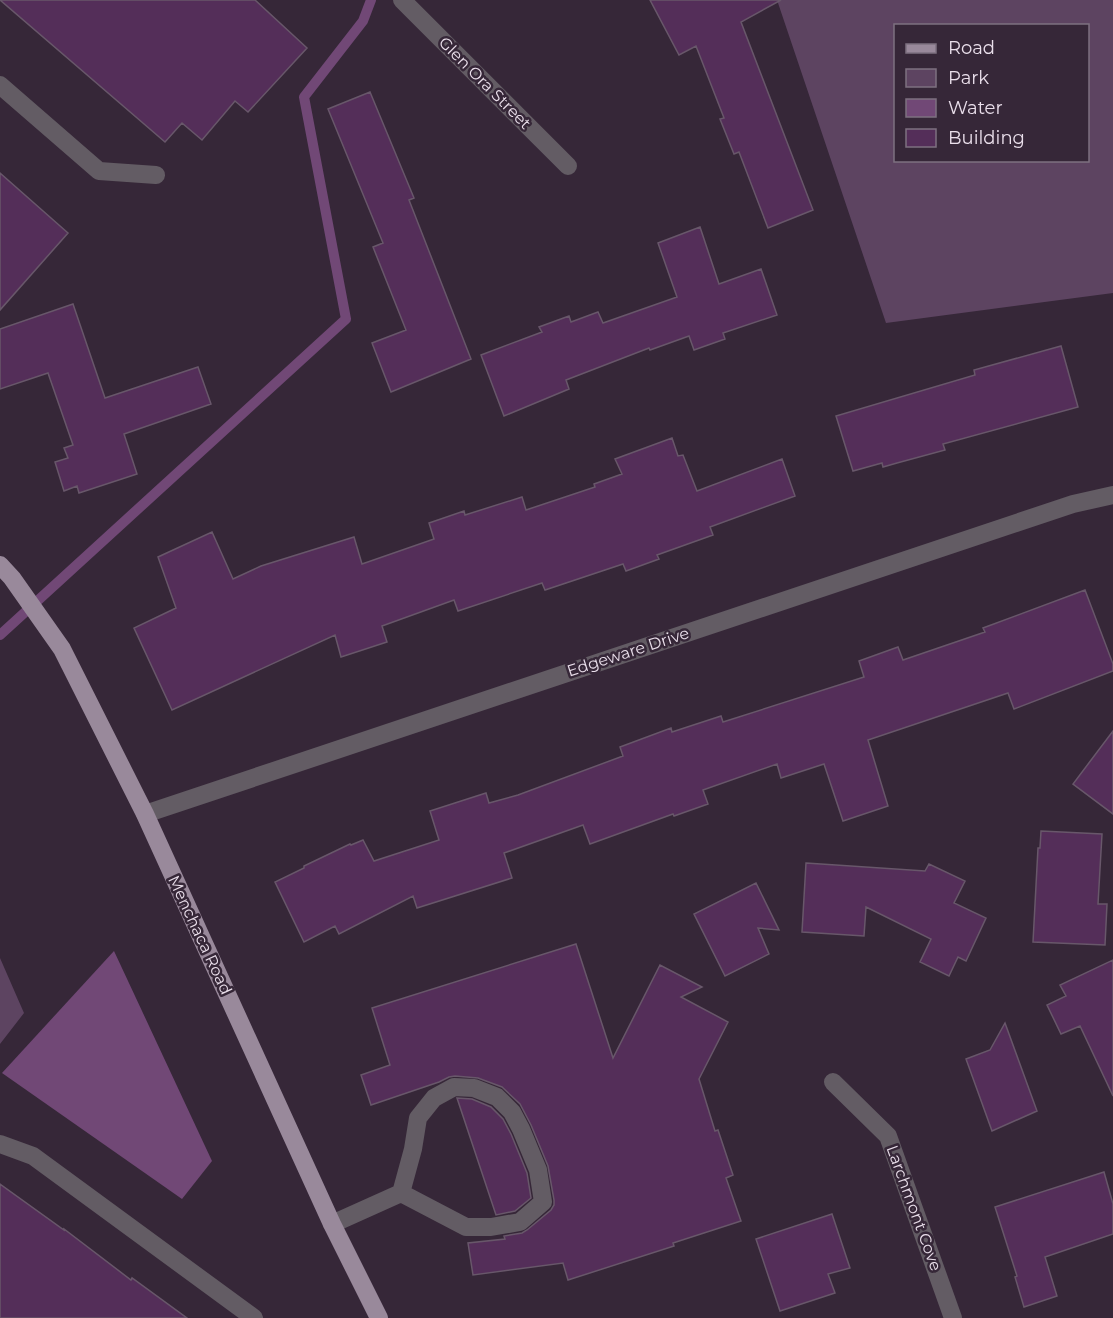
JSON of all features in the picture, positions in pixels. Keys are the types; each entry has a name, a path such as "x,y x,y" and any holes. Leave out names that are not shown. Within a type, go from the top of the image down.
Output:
{"main road":[{"name":"Menchaca Road","path":"6,571 62,649 145,814 332,1224 379,1318"}],"street":[{"name":"Glen Ora Street","path":"402,0 420,6 568,166"},
{"path":"0,85 99,171 156,175"},
{"name":"Edgeware Drive","path":"145,814 1073,504 1113,495"},
{"name":"Larchmont Cove","path":"833,1082 888,1136 953,1318"},
{"path":"454,1087 474,1088 498,1096 512,1112 538,1170 543,1202 520,1222 491,1227 466,1227 401,1193 418,1118 434,1098 454,1087"},
{"path":"0,1144 33,1156 254,1318"},
{"path":"332,1224 401,1193"}],"green space":[{"path":"777,0 1113,0 1113,293 886,323"},
{"path":"0,958 24,1013 0,1044"}],"water":[{"path":"114,951 212,1161 182,1199 2,1073"}],"building":[{"path":"0,0 255,0 307,48 248,112 235,101 202,140 182,123 165,142"},
{"path":"650,0 781,0 741,22 813,210 768,228 739,152 734,154 720,119 724,118 696,46 679,55"},
{"path":"370,92 414,198 409,200 471,359 391,392 372,343 406,330 373,247 383,243 328,109"},
{"path":"0,173 68,233 0,310"},
{"path":"700,227 719,284 761,269 777,315 723,333 725,339 694,350 689,336 650,350 649,348 566,380 569,389 504,416 481,355 542,332 539,327 569,316 571,322 598,312 603,323 677,297 658,243"},
{"path":"73,304 105,398 198,367 211,404 124,434 137,474 79,493 77,486 64,491 55,462 68,458 64,448 73,445 48,373 0,389 0,329"},
{"path":"1061,346 1078,407 943,444 945,450 883,467 882,463 853,471 836,416 975,375 974,370"},
{"path":"672,438 678,456 683,455 697,491 782,459 795,496 710,527 713,535 657,555 659,559 626,571 623,564 545,590 542,583 458,611 454,600 382,626 387,642 341,657 335,635 172,710 134,628 176,608 158,557 212,532 233,579 261,566 354,537 362,564 434,539 429,523 464,511 465,515 522,497 526,510 595,487 594,484 622,474 615,459"},
{"path":"1085,590 1113,664 1113,671 1014,709 1008,693 868,740 888,806 843,821 824,764 781,778 777,764 703,790 708,804 590,844 583,825 504,853 512,878 417,908 413,896 339,934 335,926 304,942 275,882 350,844 363,840 374,861 439,840 430,811 486,793 489,803 518,795 623,756 620,747 671,728 672,732 721,716 723,722 864,677 859,661 898,647 903,660 985,632 983,628"},
{"path":"1113,731 1113,814 1073,784"},
{"path":"1041,831 1102,834 1098,904 1107,904 1105,945 1033,942"},
{"path":"806,863 925,871 929,864 965,881 954,903 986,918 966,961 958,957 949,976 920,962 931,939 866,907 864,936 802,932"},
{"path":"756,883 779,930 758,928 769,954 725,976 694,914"},
{"path":"576,944 613,1058 660,965 702,987 681,997 728,1022 699,1079 715,1131 718,1130 733,1175 726,1178 741,1221 673,1243 674,1246 568,1280 563,1263 473,1275 468,1243 505,1239 504,1236 522,1233 551,1210 554,1200 548,1166 520,1104 502,1087 478,1078 449,1077 371,1105 361,1075 390,1065 372,1008"},
{"path":"1113,960 1113,1096 1080,1026 1061,1034 1047,1005 1066,996 1060,985"},
{"path":"1005,1023 1037,1111 992,1131 966,1059 990,1050"},
{"path":"457,1098 472,1099 491,1107 503,1119 511,1134 527,1173 531,1198 515,1211 496,1215"},
{"path":"1104,1172 1113,1204 1113,1234 1045,1257 1057,1296 1024,1307 1015,1277 1017,1276 995,1207"},
{"path":"0,1184 131,1280 132,1278 187,1318 0,1318"},
{"path":"832,1214 850,1268 828,1274 835,1293 780,1311 756,1239"}],"waterway":[{"path":"0,635 346,319 304,97 363,21 371,0"}]}
